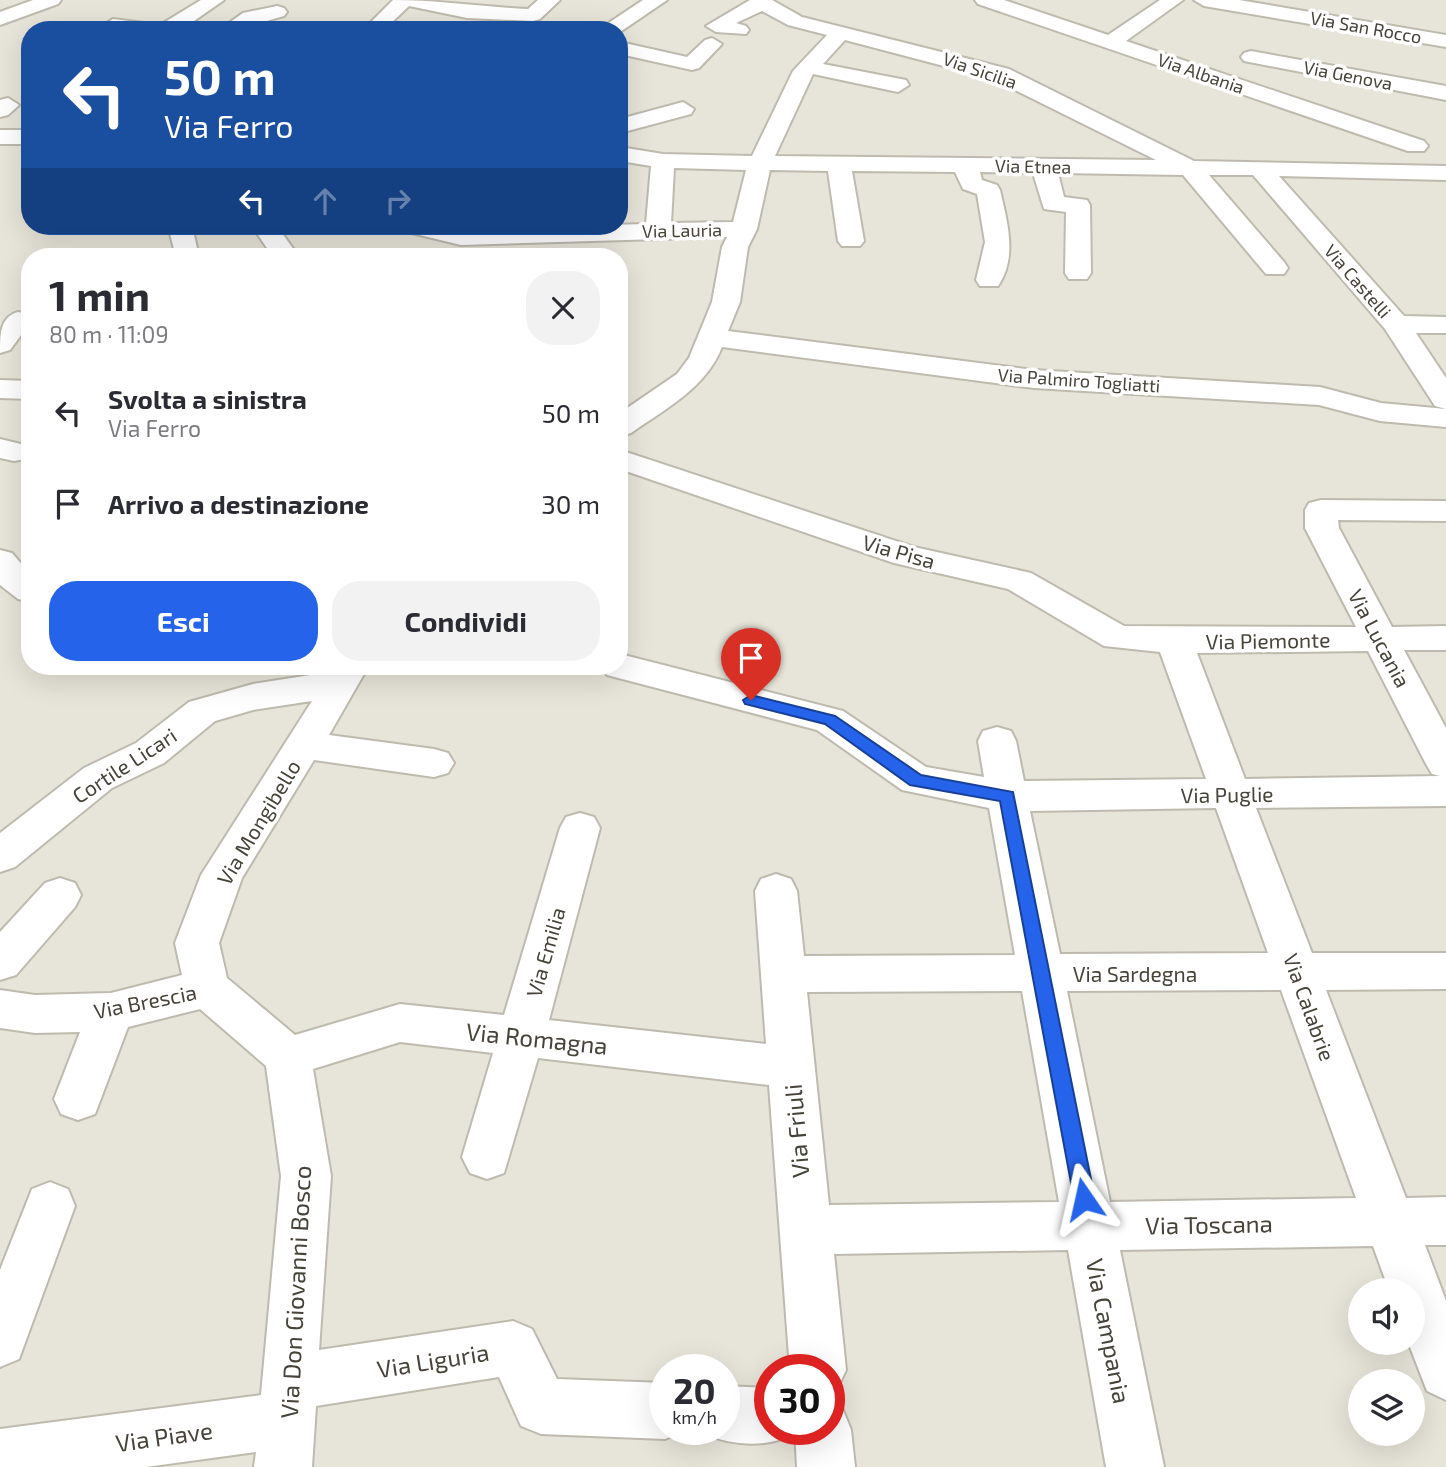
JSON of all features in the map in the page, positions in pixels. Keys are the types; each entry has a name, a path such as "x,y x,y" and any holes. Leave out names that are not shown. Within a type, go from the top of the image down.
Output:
{"street":[{"path":"4,29 51,0"},
{"path":"181,21 214,0"},
{"path":"381,21 405,0 467,12 533,15 550,0"},
{"path":"623,21 657,0"},
{"name":"Via Albania","path":"985,0 1016,4 1110,43 1416,146"},
{"path":"1110,43 1173,0"},
{"name":"Via San Rocco","path":"1203,0 1446,41"},
{"path":"1223,81 1317,0"},
{"path":"739,30 716,26 763,2"},
{"name":"Via Sicilia","path":"763,2 792,31 841,33 1001,74 1190,168"},
{"path":"117,21 135,8"},
{"path":"244,21 250,17 278,14"},
{"path":"628,422 687,380 703,359 726,302 735,247 744,229 760,163 808,66 841,33"},
{"path":"628,50 692,64 712,44"},
{"name":"Via Genova","path":"1251,57 1445,91"},
{"path":"808,66 898,85"},
{"path":"796,87 821,92"},
{"path":"1409,170 1416,146 1445,91"},
{"path":"628,124 683,108"},
{"name":"Via Etnea","path":"628,155 663,161 1409,170 1446,173"},
{"path":"658,230 663,161"},
{"path":"839,164 851,241"},
{"path":"965,166 972,184 988,190 998,242 989,280"},
{"path":"1044,167 1054,204 1078,205 1078,273"},
{"path":"1190,168 1275,268"},
{"name":"Via Castelli","path":"1260,169 1396,324 1446,400"},
{"name":"Via Lauria","path":"628,230 744,229"},
{"path":"461,235 460,242 478,248"},
{"path":"0,344 16,320"},
{"path":"1396,324 1446,325"},
{"name":"Via Palmiro Togliatti","path":"712,337 1034,379 1320,396 1380,412 1446,418"},
{"name":"Via Pisa","path":"628,462 906,556 1019,581 1117,638 1174,640"},
{"name":"Via Lucania","path":"1446,511 1321,510 1322,528 1446,764"},
{"path":"0,561 21,583"},
{"name":"Via Piemonte","path":"1174,640 1446,638"},
{"name":"Via Calabrie","path":"1174,640 1446,1372"},
{"name":"Via Puglie","path":"628,668 830,720 916,780 1007,796 1446,791"},
{"name":"Via Mongibello","path":"206,988 197,943 222,875 348,675"},
{"name":"Cortile Licari","path":"0,856 98,778 150,753 202,710 348,675"},
{"name":"Via Campania","path":"997,741 1135,1467"},
{"path":"304,745 434,764"},
{"name":"Via Emilia","path":"487,1157 580,828"},
{"name":"Via Friuli","path":"776,891 817,1354"},
{"path":"0,962 60,895"},
{"name":"Via Sardegna","path":"782,974 1446,971"},
{"path":"206,988 288,1057"},
{"name":"Via Brescia","path":"0,1009 35,1014 111,1012 206,988"},
{"path":"78,1099 111,1012"},
{"name":"Via Romagna","path":"288,1057 400,1023 791,1067"},
{"name":"Via Don Giovanni Bosco","path":"287,1423 306,1176 288,1057"},
{"path":"0,1340 50,1206"},
{"name":"Via Toscana","path":"805,1230 1446,1221"},
{"name":"Via Liguria","path":"287,1423 513,1348 541,1406 649,1410"},
{"name":"Via Piave","path":"0,1458 287,1423"},
{"path":"824,1445 826,1467"}],"shaded area":[{"path":"0,0 1446,0 1446,1467 0,1467"}],"route":[{"path":"751,700 830,720 916,780 1007,796 1084,1199"}]}
